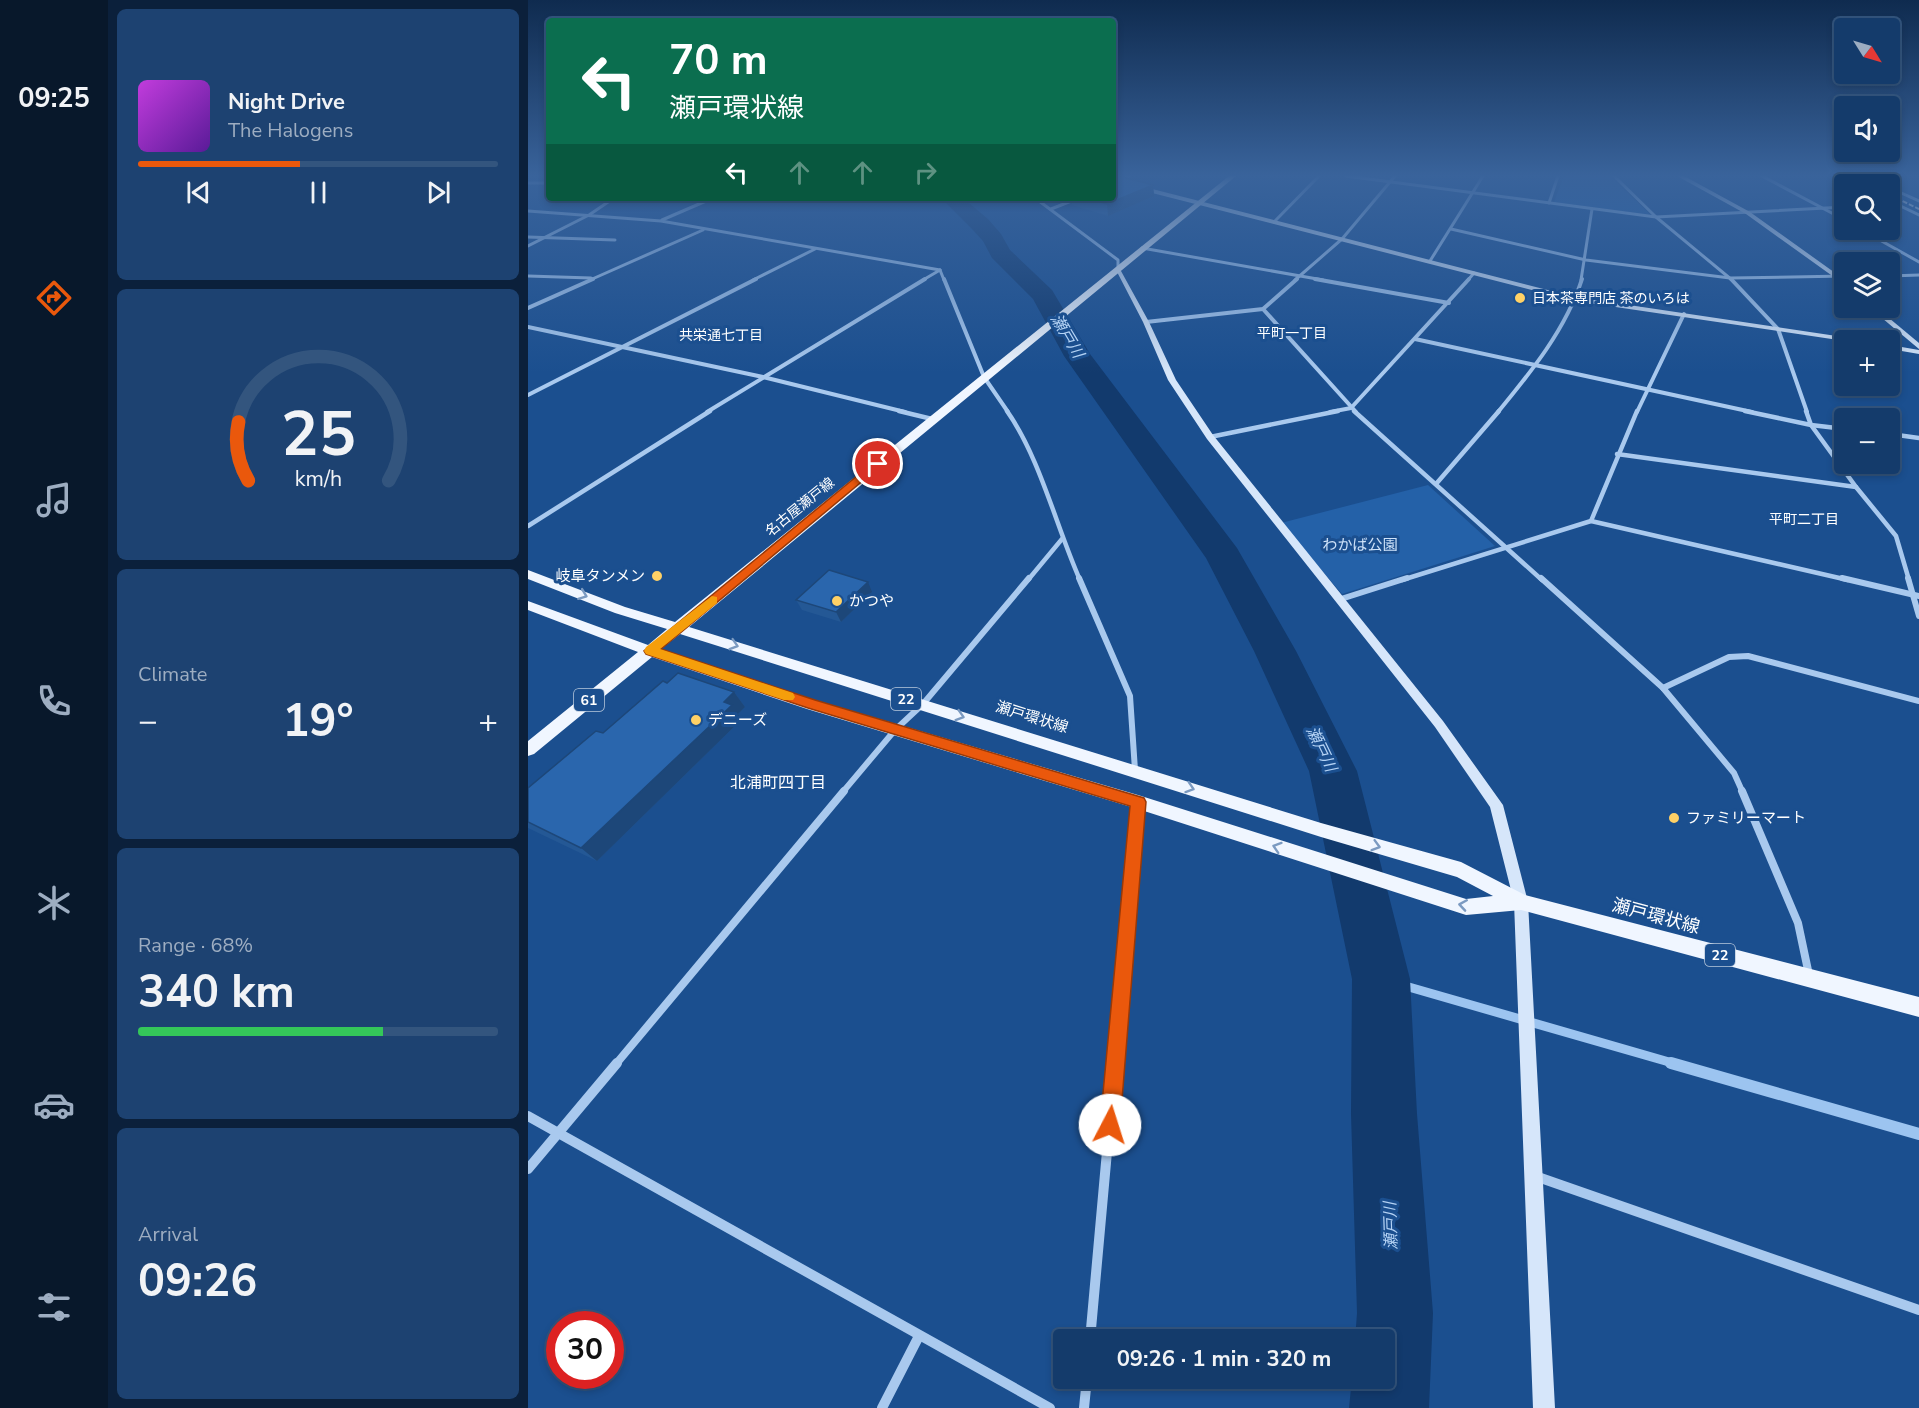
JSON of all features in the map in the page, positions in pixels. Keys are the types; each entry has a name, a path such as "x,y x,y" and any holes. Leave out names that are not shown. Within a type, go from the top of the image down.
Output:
{"main road":[{"name":"名古屋瀬戸線","path":"528,750 996,367 1102,281 1118,271 1150,242"},
{"name":"瀬戸環状線","path":"528,574 620,610 1321,830 1461,870 1521,902 1919,1007"},
{"name":"瀬戸環状線","path":"528,605 650,651 895,730 1138,802 1466,907 1521,902"}],"street":[{"path":"528,308 677,242"},
{"path":"773,242 940,270"},
{"path":"1094,242 1118,260 1118,271 1146,321 1172,380 1210,437 1439,724 1496,805 1521,902 1544,1408"},
{"path":"1146,321 1263,309 1339,242"},
{"path":"1353,242 1575,298 1834,338"},
{"path":"1430,261 1443,242"},
{"path":"1506,242 1586,260 1730,278 1834,276"},
{"path":"1436,484 1534,366 1575,298 1586,260 1588,242"},
{"path":"1686,242 1730,278 1778,329 1811,424 1856,487 1896,536 1916,595 1919,616"},
{"path":"1789,242 1834,274"},
{"path":"1883,242 1919,262"},
{"path":"1142,248 1449,303"},
{"path":"528,394 816,249"},
{"path":"940,270 984,377 1024,435 1062,539 1130,696 1135,770"},
{"path":"528,526 763,377 940,270"},
{"path":"1210,437 1351,408 1449,303 1473,273"},
{"path":"1900,276 1919,275"},
{"path":"528,276 595,278"},
{"path":"1263,309 1351,408 1503,547 1663,688 1734,773 1798,924 1809,978"},
{"path":"1591,521 1617,454 1684,314"},
{"path":"1884,318 1919,349"},
{"path":"528,327 763,377 932,419"},
{"path":"1415,339 1646,390 1834,427"},
{"path":"1900,348 1919,349"},
{"path":"1900,435 1919,438"},
{"path":"1617,454 1856,487"},
{"path":"1341,600 1591,521 1916,595"},
{"path":"528,1169 895,730 923,704 1062,539"},
{"path":"1663,688 1729,657 1748,656 1919,701"},
{"path":"1091,1329 1138,802"},
{"path":"528,1116 1050,1408"},
{"path":"1532,1175 1919,1310"},
{"path":"882,1408 919,1336"},
{"path":"1084,1408 1086,1389"}],"green space":[{"name":"わかば公園","path":"1428,485 1495,546 1342,594 1281,523"}],"building":[{"path":"829,570 868,582 836,612 796,600"},
{"path":"678,673 734,692 724,702 732,705 581,848 528,822 528,788 596,731 603,733 663,681 667,683"}],"waterway":[{"name":"瀬戸川","path":"994,242 1000,253 1043,295 1078,356 1224,556 1275,651 1333,771 1381,979 1384,1114 1395,1313 1389,1408"},
{"path":"1381,979 1676,1064"},
{"path":"1671,1063 1919,1134"}],"slow traffic":[{"path":"712,600 650,651 788,697"}],"place":[{"name":"日本茶専門店 茶のいろは","path":"1520,298"},
{"name":"岐阜タンメン","path":"657,576"},
{"name":"かつや","path":"837,601"},
{"name":"デニーズ","path":"696,720"},
{"name":"ファミリーマート","path":"1674,818"}],"district":[{"name":"平町一丁目","path":"1292,333"},
{"name":"共栄通七丁目","path":"721,335"},
{"name":"平町二丁目","path":"1804,519"},
{"name":"北浦町四丁目","path":"778,783"}],"route":[{"path":"878,464 650,651 813,705 1138,802 1110,1125"}]}
